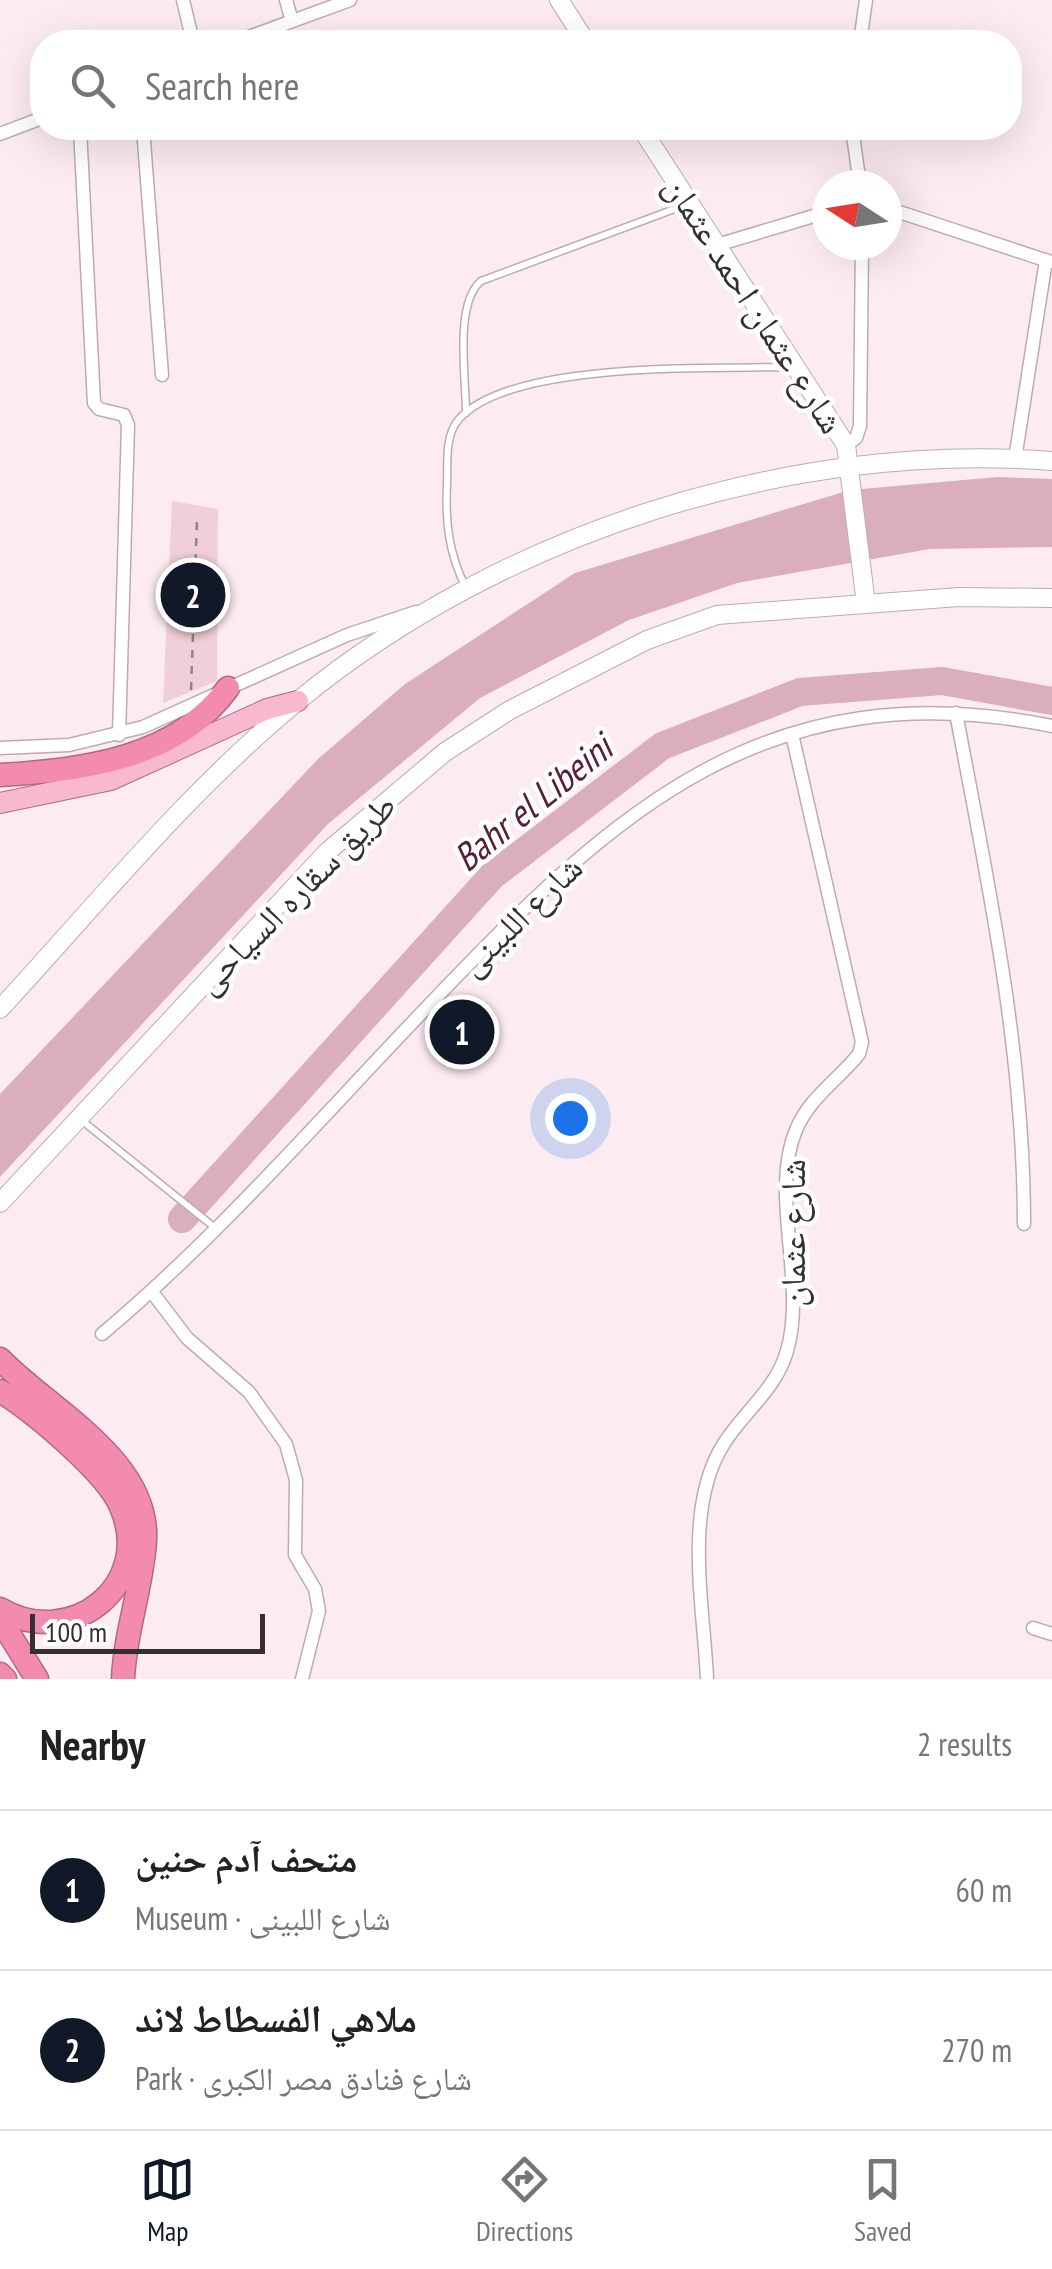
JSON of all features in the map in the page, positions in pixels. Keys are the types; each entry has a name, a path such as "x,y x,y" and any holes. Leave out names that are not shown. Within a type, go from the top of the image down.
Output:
{"highway":[{"path":"0,775 82,765 148,750 193,726 228,688"},
{"path":"0,1359 107,1454 130,1483 140,1506 145,1537 124,1645 123,1679"},
{"path":"0,1392 106,1484 120,1505 128,1530 128,1555 119,1579 104,1600 84,1615 60,1624 34,1624 0,1609"},
{"path":"0,1618 37,1679"}],"main road":[{"path":"559,0 578,30"},
{"name":"شارع عثمان احمد عثمان","path":"649,140 846,445 865,596"},
{"path":"0,1009 208,784 298,701 380,639 432,606 630,518 849,465 926,458 1052,461"},
{"name":"طريق سقاره السياحى","path":"0,1203 328,852 384,800 510,710 647,640 718,615 865,596 1052,598"},
{"path":"0,803 111,780 267,709 298,701"}],"street":[{"path":"183,0 190,30"},
{"path":"286,0 292,22"},
{"path":"269,30 350,0"},
{"path":"862,30 866,0"},
{"path":"0,134 30,123"},
{"path":"81,140 94,403 98,409 120,412 128,425 119,734"},
{"path":"144,140 162,376"},
{"path":"854,140 858,170"},
{"path":"902,213 1049,261 1015,459"},
{"path":"717,245 812,216"},
{"path":"846,445 856,438 860,426 862,260"},
{"path":"0,748 69,744 119,734 348,635 432,606"},
{"path":"956,713 1008,990 1020,1083 1024,1224"},
{"name":"شارع اللبينى","path":"102,1334 152,1292 211,1224 539,890 633,812 683,780 792,734 882,716 956,713 1052,726"},
{"name":"شارع عثمان","path":"708,1679 701,1547 709,1477 724,1444 775,1379 788,1350 792,1312 788,1169 794,1133 805,1111 858,1054 862,1042 792,734"},
{"path":"152,1292 186,1338 257,1400 286,1444 296,1480 295,1554 315,1589 320,1611 302,1679"},
{"path":"1033,1628 1052,1634"}],"lane":[{"path":"466,413 466,300 471,289 481,281 690,203"},
{"path":"466,589 450,551 446,513 448,445 457,422 466,413 514,391 566,377 796,367"},
{"path":"79,1118 211,1224"}],"path":[{"path":"190,706 197,612 197,520"}],"shaded area":[{"path":"998,477 1052,479 1052,547 930,549 737,583 629,620 480,698 328,824 0,1177 0,1094 318,759 405,684 575,573 850,490"},
{"path":"172,501 218,509 217,681 163,703"}],"waterway":[{"name":"Bahr el Libeini","path":"182,1219 492,876 662,746 800,692 942,681 1052,701"}],"place":[{"name":"ملاهي الفسطاط لاند","path":"193,595"},
{"name":"متحف آدم حنين","path":"462,1032"}]}
